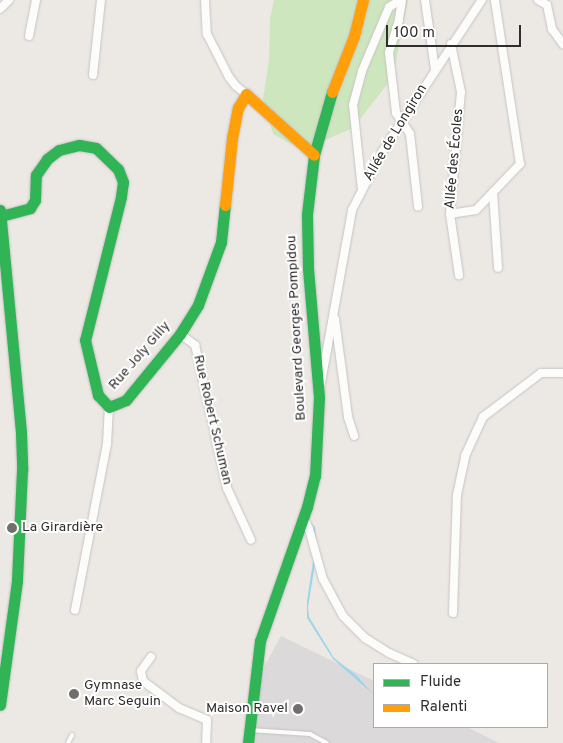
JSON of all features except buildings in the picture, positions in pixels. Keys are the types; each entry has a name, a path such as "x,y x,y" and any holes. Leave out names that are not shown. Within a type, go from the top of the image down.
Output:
{"street":[{"path":"0,9 8,0"},
{"path":"29,36 36,0"},
{"path":"93,75 101,0"},
{"path":"205,0 207,34 229,77 236,86 314,154"},
{"name":"Boulevard Georges Pompidou","path":"248,743 260,641 303,517 315,476 318,397 308,268 308,214 314,154 327,103 354,36 363,0"},
{"path":"401,0 400,20 389,54 396,113 410,134 418,207"},
{"path":"362,190 354,105 362,71 389,7 401,0"},
{"path":"424,0 435,69"},
{"name":"Allée de Longiron","path":"318,397 352,210 382,152 451,44 482,0"},
{"path":"450,214 476,210 520,164 495,0"},
{"path":"538,0 547,6 552,29 563,44"},
{"name":"Allée des Écoles","path":"451,44 461,92 450,214 459,275"},
{"name":"Rue Joly Gilly","path":"1,213 30,208 35,200 36,175 46,159 59,150 79,145 96,148 110,158 118,169 123,182 121,197 85,340 98,395 109,407 126,400 180,334 198,305 221,242 232,138 238,108 246,94"},
{"path":"493,192 498,268"},
{"path":"0,705 17,581 21,502 21,433 4,284 1,213"},
{"path":"334,312 348,417 354,436"},
{"name":"Rue Robert Schuman","path":"180,334 195,345 226,488 251,540"},
{"path":"452,613 457,495 465,456 483,417 542,373 563,373"},
{"path":"75,610 107,444 109,407"},
{"path":"303,517 310,529 322,580 343,616 364,638 389,653 412,663"},
{"path":"151,657 141,671 143,681 179,708 207,720 206,743"}],"lane":[{"path":"250,730 310,734 327,743"},
{"path":"68,743 72,735"}],"shaded area":[{"path":"281,636 373,681 373,728 469,728 499,743 242,743 253,687"}],"green space":[{"path":"274,0 408,0 393,77 353,128 302,150 273,134 263,99 269,60 270,18"}],"water":[{"path":"308,521 315,527 316,539 316,558 308,607 309,617 334,658 356,675 373,694 333,659 307,618 307,601 314,555 314,532"}],"traffic: fast":[{"path":"248,743 260,641 307,507 315,476 319,397 308,268 307,214 314,155 332,92"},
{"path":"1,216 30,208 35,200 36,175 47,159 59,150 79,145 96,148 118,169 123,182 121,197 85,340 98,395 109,407 126,400 180,334 198,305 221,242 225,205"},
{"path":"0,210 21,433 22,470 17,581 0,705"}],"traffic: slow":[{"path":"332,92 354,36 363,0"},
{"path":"225,205 232,138 238,108 246,94 314,155"}],"place":[{"name":"La Girardière","path":"12,528"},
{"name":"Gymnase Marc Seguin","path":"74,694"},
{"name":"Maison Ravel","path":"298,709"}]}
